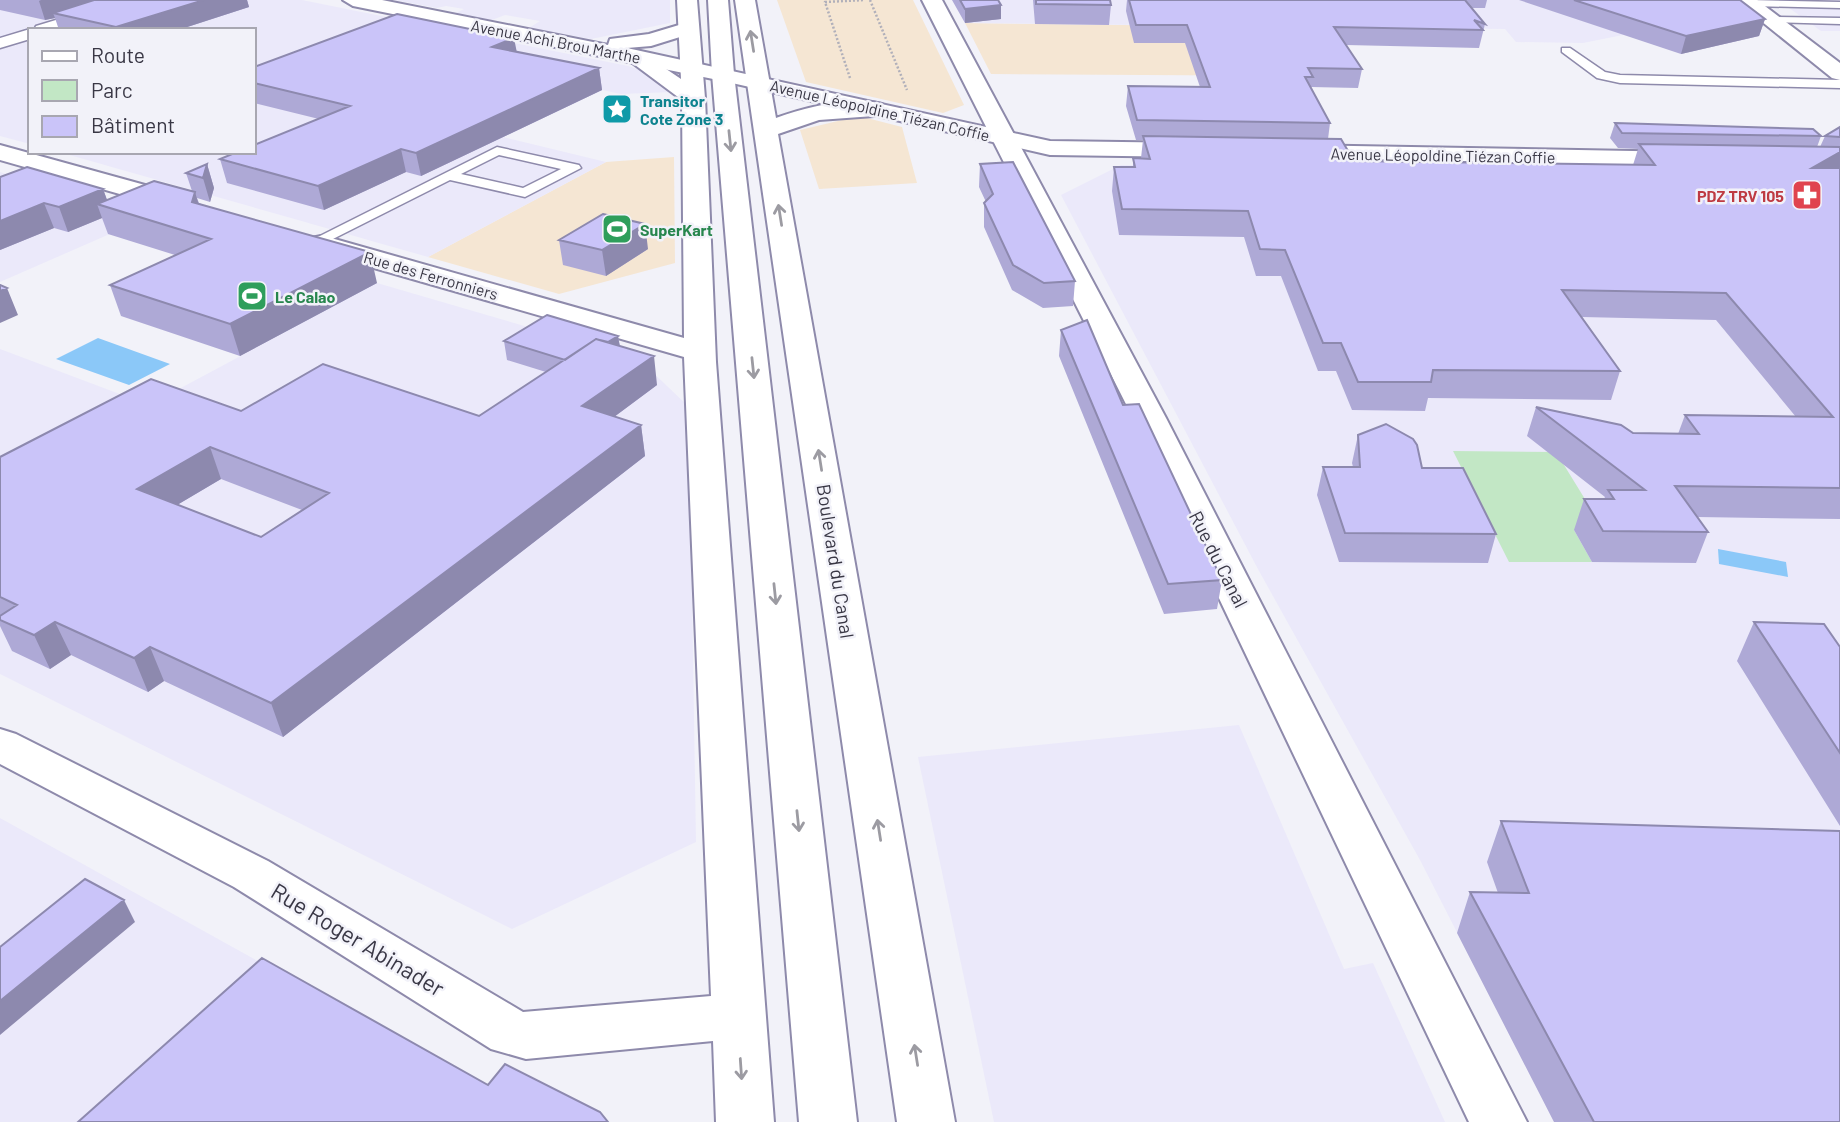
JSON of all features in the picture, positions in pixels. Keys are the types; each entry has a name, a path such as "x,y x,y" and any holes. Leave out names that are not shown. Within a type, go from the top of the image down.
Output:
{"street":[{"path":"48,28 138,0"},
{"name":"Avenue Achi Brou Marthe","path":"353,0 634,56 716,80"},
{"name":"Boulevard du Canal","path":"687,0 689,28 716,80 766,130 926,1122"},
{"name":"Boulevard du Canal","path":"718,0 700,352 745,1122"},
{"name":"Boulevard du Canal","path":"746,0 716,80 828,1122"},
{"name":"Rue du Canal","path":"932,0 1007,139 1498,1122"},
{"path":"1747,2 1838,73"},
{"path":"689,28 651,40 639,48 634,56 716,80"},
{"path":"0,43 28,35"},
{"path":"563,42 651,40"},
{"name":"Avenue Léopoldine Tiézan Coffie","path":"716,80 874,109 1050,148 1212,151"},
{"path":"766,130 815,112 874,109"},
{"path":"0,152 214,212"},
{"name":"Avenue Léopoldine Tiézan Coffie","path":"1267,152 1717,160"},
{"name":"Rue des Ferronniers","path":"286,233 700,352"},
{"name":"Rue Roger Abinader","path":"0,745 251,874 510,1032 526,1036 737,1016"}],"lane":[{"path":"1747,2 1840,5"},
{"path":"1772,20 1840,21"},
{"path":"1566,50 1601,75 1620,79 1838,73"},
{"path":"316,242 500,151 574,168 525,193 451,176"}],"path":[{"path":"852,82 825,2 865,0"},
{"path":"870,0 907,90"}],"shaded area":[{"path":"0,0 129,0 36,28 28,28 28,31 0,39"},
{"path":"150,0 302,0 628,66 643,71 672,92 621,94 602,90 503,137 606,162 428,257 66,154 256,154 256,28 59,28"},
{"path":"394,0 670,0 670,23 591,39 529,28 540,21 505,15 492,20 456,13 464,9 446,6 437,8"},
{"path":"777,0 913,0 964,105 943,113 806,82"},
{"path":"952,0 1713,0 1623,35 1583,43 1516,42 1505,29 965,23"},
{"path":"1778,0 1840,0 1840,31 1821,31"},
{"path":"965,23 1290,27 1319,76 991,74"},
{"path":"28,38 28,143 0,136 0,46"},
{"path":"859,116 902,127 917,183 819,189 800,130"},
{"path":"674,157 675,263 559,294 428,257 606,162"},
{"path":"1121,165 1840,176 1840,1122 1554,1122 1420,860 1259,571 1061,195"},
{"path":"0,172 138,213 151,216 0,282"},
{"path":"377,283 648,362 645,365 689,407 696,842 512,929 0,674 0,349 149,405"},
{"path":"1239,725 1344,969 1373,963 1445,1122 994,1122 918,757"},
{"path":"0,818 474,1081 556,1122 0,1122"}],"green space":[{"path":"1453,451 1556,452 1604,530 1574,530 1592,562 1509,562"}],"water":[{"path":"98,338 170,364 129,385 56,359"},
{"path":"1718,549 1786,562 1788,577 1719,564"}],"building":[{"path":"94,0 204,0 116,27 53,13"},
{"path":"960,0 998,0 1001,5 965,9"},
{"path":"1036,0 1110,0 1111,5 1036,4"},
{"path":"1129,0 1465,0 1485,24 1474,20 1483,30 1334,27 1362,69 1308,68 1313,77 1305,77 1330,123 1137,120 1128,86 1210,87 1187,25 1136,25"},
{"path":"1574,0 1740,0 1765,19 1686,36"},
{"path":"397,14 514,38 492,47 599,68 416,153 401,149 318,186 220,159 232,154 256,154 256,144 350,106 256,83 256,66"},
{"path":"1615,123 1813,129 1821,136 1622,133"},
{"path":"1840,127 1840,137 1825,136"},
{"path":"1143,136 1341,139 1354,161 1655,165 1639,144 1840,147 1840,152 1812,168 1840,168 1840,488 1675,486 1708,532 1603,531 1584,499 1614,499 1608,490 1645,490 1536,407 1621,425 1633,433 1699,434 1685,415 1833,417 1726,293 1562,290 1620,371 1433,370 1431,382 1358,382 1341,343 1323,343 1285,250 1260,249 1248,211 1122,209 1114,167 1135,167 1133,158 1150,159"},
{"path":"1013,162 1075,281 1044,283 1013,265 984,203 993,194 980,164"},
{"path":"207,164 203,178 186,173"},
{"path":"27,167 103,189 59,207 44,203 0,221 0,177"},
{"path":"154,181 195,192 192,202 370,252 230,324 110,285 211,239 97,204"},
{"path":"603,214 645,224 602,250 559,240"},
{"path":"547,315 618,336 608,342 596,339 565,360 504,341"},
{"path":"1087,320 1123,405 1139,404 1222,580 1168,584 1061,330"},
{"path":"596,339 654,356 582,406 641,425 271,703 150,647 134,658 55,622 34,635 0,620 0,616 17,605 0,597 0,457 151,379 241,411 323,364 479,416","holes":["210,447 329,493 261,537 137,489"]},
{"path":"1386,424 1413,439 1422,468 1463,468 1496,534 1345,533 1323,467 1360,467 1358,435"},
{"path":"1754,622 1824,624 1840,647 1840,753"},
{"path":"1501,821 1840,831 1840,1122 1594,1122 1470,892 1529,893"},
{"path":"85,879 124,900 0,1001 0,947"},
{"path":"262,958 488,1085 505,1064 600,1112 608,1122 78,1122"}],"place":[{"name":"Transitor Cote Zone 3","path":"617,109"},
{"name":"PDZ TRV 105","path":"1807,195"},
{"name":"SuperKart","path":"617,229"},
{"name":"Le Calao","path":"252,296"}]}
